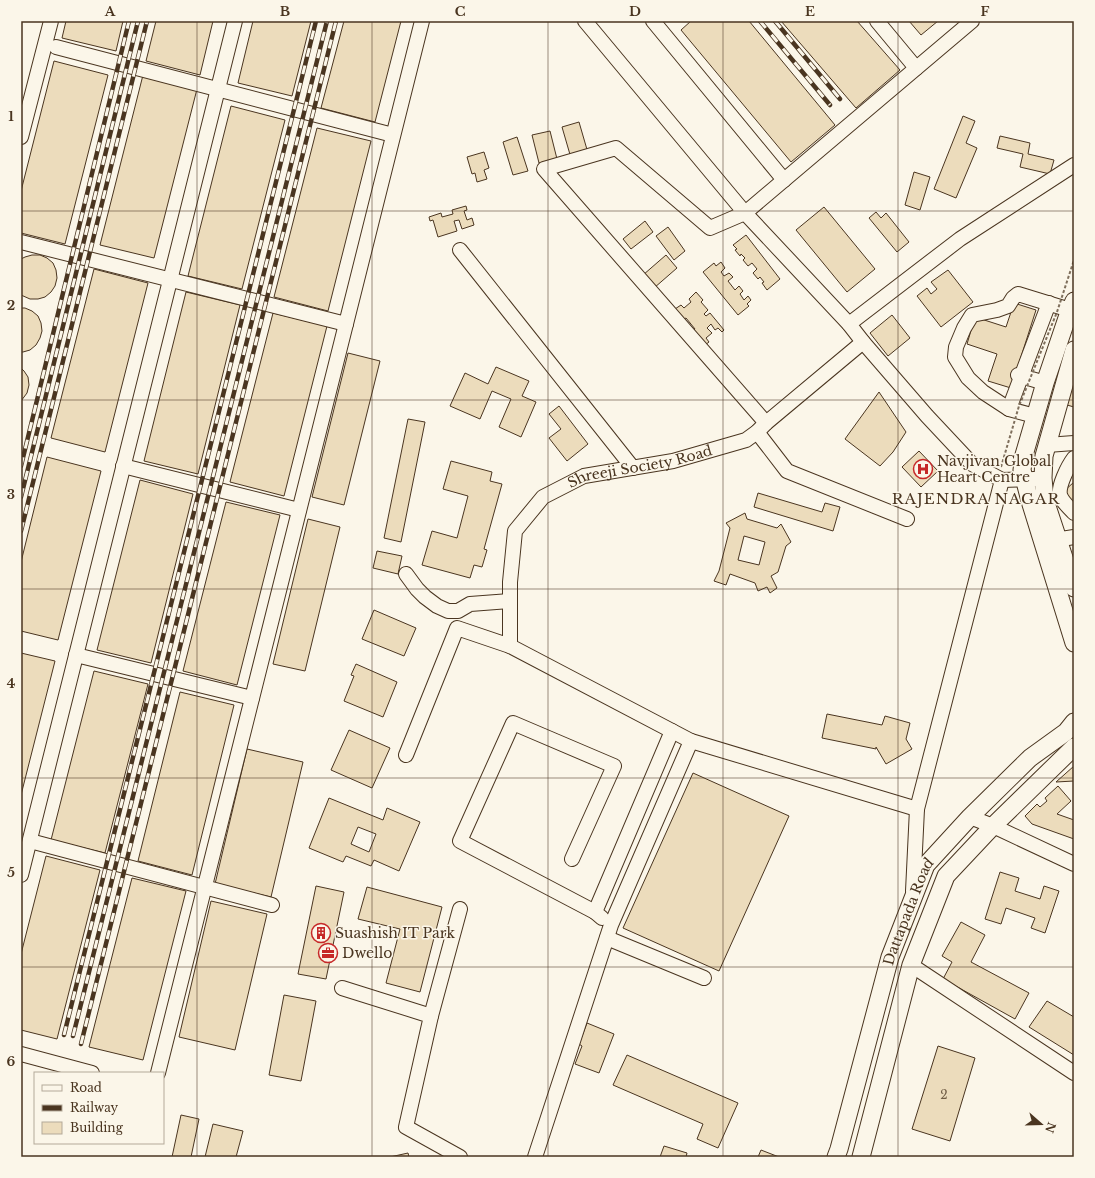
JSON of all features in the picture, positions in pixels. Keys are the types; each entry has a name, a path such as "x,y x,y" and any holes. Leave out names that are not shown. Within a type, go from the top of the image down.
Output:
{"main road":[{"path":"1045,497 1024,480 1022,470 1024,456 1035,416 1070,310"},
{"path":"1074,350 1045,451 1043,478 1045,500 1074,588"},
{"path":"1058,539 1074,643"},
{"name":"Dattapada Road","path":"836,1157 890,957 926,865 970,817 1030,758 1066,732 1074,722"},
{"path":"861,1157 911,965 946,876 993,826 1074,747"}],"street":[{"path":"21,136 51,21"},
{"path":"21,875 235,21"},
{"path":"158,1072 422,21"},
{"path":"585,21 745,213 849,324 927,416 972,464 1024,480 1043,478"},
{"path":"877,21 916,68"},
{"path":"907,519 787,471 761,428 544,170 616,148 710,228 745,213 972,21"},
{"path":"659,23 784,180"},
{"path":"56,47 393,135"},
{"path":"849,324 960,239 1074,165"},
{"path":"21,242 346,324"},
{"path":"460,250 633,468"},
{"path":"1035,416 1009,409 983,392 968,378 955,357 956,347 964,328 972,315 997,310 1008,306 1013,298 1018,294 1070,310"},
{"path":"1009,409 1036,331 1049,303"},
{"path":"1036,331 1060,338"},
{"name":"Shreeji Society Road","path":"510,646 510,582 515,531 543,497 584,476 673,461 746,440 863,342"},
{"path":"1020,376 1045,383"},
{"path":"1045,451 1074,443"},
{"path":"1045,497 1060,489 1074,458"},
{"path":"123,466 299,510"},
{"path":"912,901 917,809 1002,474"},
{"path":"1045,497 1062,500 1074,513"},
{"path":"406,574 425,597 437,606 448,611 458,611 470,604 510,601"},
{"path":"406,755 457,628 510,646 691,741 917,809"},
{"path":"76,655 252,698"},
{"path":"572,859 614,766 513,723 460,841 595,912 609,932 704,978"},
{"path":"595,912 672,731"},
{"path":"535,1157 609,932 691,741"},
{"path":"970,817 993,826 1074,864"},
{"path":"30,841 272,905"},
{"path":"460,909 431,1016 406,1127 460,1157"},
{"path":"911,965 1074,1074"},
{"path":"342,988 431,1016"},
{"path":"21,1054 88,1072"}],"path":[{"path":"1002,474 1019,406 1056,312 1074,260"}],"building":[{"path":"66,21 123,21 116,51 62,38"},
{"path":"156,21 213,21 200,75 146,61"},
{"path":"253,21 311,21 292,96 238,83"},
{"path":"344,21 401,21 375,122 321,108"},
{"path":"691,21 749,21 835,125 791,162 681,30"},
{"path":"781,21 857,21 900,70 856,108"},
{"path":"909,21 938,21 921,35"},
{"path":"54,61 108,75 65,244 21,233 21,191"},
{"path":"143,75 197,89 154,258 100,245"},
{"path":"231,106 285,120 242,289 188,276"},
{"path":"963,116 975,121 966,143 977,148 956,198 934,189"},
{"path":"579,122 588,153 571,158 562,127"},
{"path":"317,128 371,141 328,311 274,297"},
{"path":"550,131 557,159 539,163 532,135"},
{"path":"1000,136 1030,143 1028,154 1054,160 1050,174 1020,167 1023,154 997,148"},
{"path":"517,137 528,171 513,175 503,142"},
{"path":"484,152 489,168 484,170 487,179 477,182 475,173 472,174 467,157"},
{"path":"914,172 930,177 920,210 905,205"},
{"path":"466,206 467,210 464,211 467,220 472,218 474,225 462,229 459,220 454,221 457,231 438,237 433,220 430,221 429,217 441,213 442,217 453,214 452,210"},
{"path":"824,207 875,269 847,292 796,230"},
{"path":"876,212 881,218 886,213 909,242 897,252 869,218"},
{"path":"645,221 653,232 631,249 623,239"},
{"path":"668,227 685,251 674,260 656,236"},
{"path":"746,235 780,279 767,290 760,277 758,279 753,273 757,269 752,263 748,266 743,260 745,258 741,254 740,256 735,250 737,249 733,245"},
{"path":"32,255 40,255 47,258 53,263 56,270 57,278 55,286 45,297 38,299 30,299 21,295 21,259"},
{"path":"666,255 677,268 654,288 643,275"},
{"path":"721,262 725,268 721,272 724,276 729,273 733,277 728,281 735,290 739,286 743,291 740,294 744,300 748,296 751,300 747,304 749,306 738,315 703,272 714,263 716,266"},
{"path":"94,269 148,283 105,452 51,438"},
{"path":"948,270 973,302 941,327 917,296 927,288 931,294 937,289 931,282"},
{"path":"186,292 240,305 198,474 144,461"},
{"path":"696,292 703,300 701,302 708,310 704,314 706,316 710,313 724,330 722,332 718,328 715,330 711,324 707,328 712,333 706,338 709,342 705,345 693,331 695,329 686,318 684,319 675,309 681,305 684,308 691,302 689,299"},
{"path":"1014,303 1036,310 1011,388 988,381 997,354 967,344 975,317 1006,327"},
{"path":"21,308 32,311 38,316 42,331 36,345 30,350 23,352 21,352"},
{"path":"273,313 327,326 284,496 230,482"},
{"path":"892,315 910,338 888,356 870,333"},
{"path":"348,353 380,361 344,505 312,497"},
{"path":"496,367 529,381 522,396 536,402 521,437 499,427 511,399 492,391 480,419 450,406 465,373 488,384"},
{"path":"21,368 28,377 29,385 27,393 21,401"},
{"path":"1074,379 1074,407 1067,405"},
{"path":"879,392 906,432 893,452 880,466 845,439"},
{"path":"559,406 588,444 567,461 549,438 561,429 549,414"},
{"path":"408,419 425,422 401,542 384,538"},
{"path":"919,451 938,471 921,487 902,467"},
{"path":"47,457 101,471 58,640 21,631 21,562"},
{"path":"451,461 492,472 490,481 502,484 484,549 487,550 482,567 474,565 470,578 422,565 432,531 457,538 468,496 443,489"},
{"path":"140,480 193,494 151,663 97,650"},
{"path":"1074,482 1074,506 1063,492"},
{"path":"758,493 822,512 825,503 840,507 833,531 754,507"},
{"path":"226,502 280,515 237,685 183,671"},
{"path":"745,513 747,519 777,528 781,524 791,542 786,546 778,572 771,576 777,588 770,593 767,587 758,591 755,583 730,574 726,585 714,581 719,571 730,528 726,523","holes":["744,536 765,542 759,565 738,560"]},
{"path":"308,519 340,527 305,671 273,664"},
{"path":"377,551 402,556 398,574 373,568"},
{"path":"374,610 416,628 404,656 362,639"},
{"path":"21,653 55,661 21,795"},
{"path":"356,664 397,682 383,717 344,701 354,676 351,675"},
{"path":"94,671 148,684 105,853 51,840"},
{"path":"180,692 234,705 192,875 138,861"},
{"path":"827,714 882,725 885,716 910,723 906,739 912,749 886,764 876,747 876,749 822,738"},
{"path":"349,730 390,748 372,788 331,770"},
{"path":"247,749 303,762 271,897 215,884"},
{"path":"1074,766 1074,781 1056,782"},
{"path":"693,773 789,816 719,971 623,928"},
{"path":"1058,786 1071,801 1057,814 1074,820 1074,839 1032,824 1025,816 1037,804 1040,807 1047,801 1045,798"},
{"path":"329,798 383,820 387,808 420,822 399,871 374,860 371,866 346,856 343,862 309,848","holes":["358,827 376,834 369,852 351,844"]},
{"path":"46,856 100,870 57,1039 21,1030 21,954"},
{"path":"1000,872 1019,878 1015,891 1040,899 1044,886 1059,891 1045,933 1031,928 1035,918 1006,908 1001,924 985,919"},
{"path":"132,878 186,891 143,1060 89,1047"},
{"name":"Suashish IT Park","path":"316,886 344,892 326,979 298,974"},
{"path":"367,887 442,907 420,992 386,983 400,929 358,919"},
{"path":"211,901 267,914 235,1050 179,1037"},
{"path":"961,922 985,935 971,962 1029,993 1015,1019 943,979 952,962 942,956"},
{"path":"284,995 316,1001 301,1081 269,1075"},
{"path":"1047,1001 1074,1017 1074,1055 1029,1027"},
{"path":"587,1023 614,1034 599,1073 575,1064 582,1046 579,1044"},
{"path":"938,1046 975,1058 950,1141 912,1129"},
{"path":"627,1055 738,1103 718,1148 697,1139 703,1124 613,1085"},
{"path":"181,1115 199,1119 191,1157 172,1157"},
{"path":"213,1124 243,1131 236,1157 205,1157"},
{"path":"664,1146 687,1153 686,1157 660,1157"},
{"path":"761,1150 779,1157 758,1157"},
{"path":"408,1153 409,1157 390,1157"}],"railway":[{"path":"21,466 129,21"},
{"path":"21,497 138,21"},
{"path":"21,531 147,21"},
{"path":"64,1035 316,21"},
{"path":"73,1036 327,21"},
{"path":"81,1044 336,21"},
{"path":"760,21 830,105"},
{"path":"775,21 840,99"}],"place":[{"name":"Navjivan Global Heart Centre","path":"923,469"},
{"name":"Suashish IT Park","path":"321,933"},
{"name":"Dwello","path":"328,953"}],"district":[{"name":"RAJENDRA NAGAR","path":"976,498"}]}
